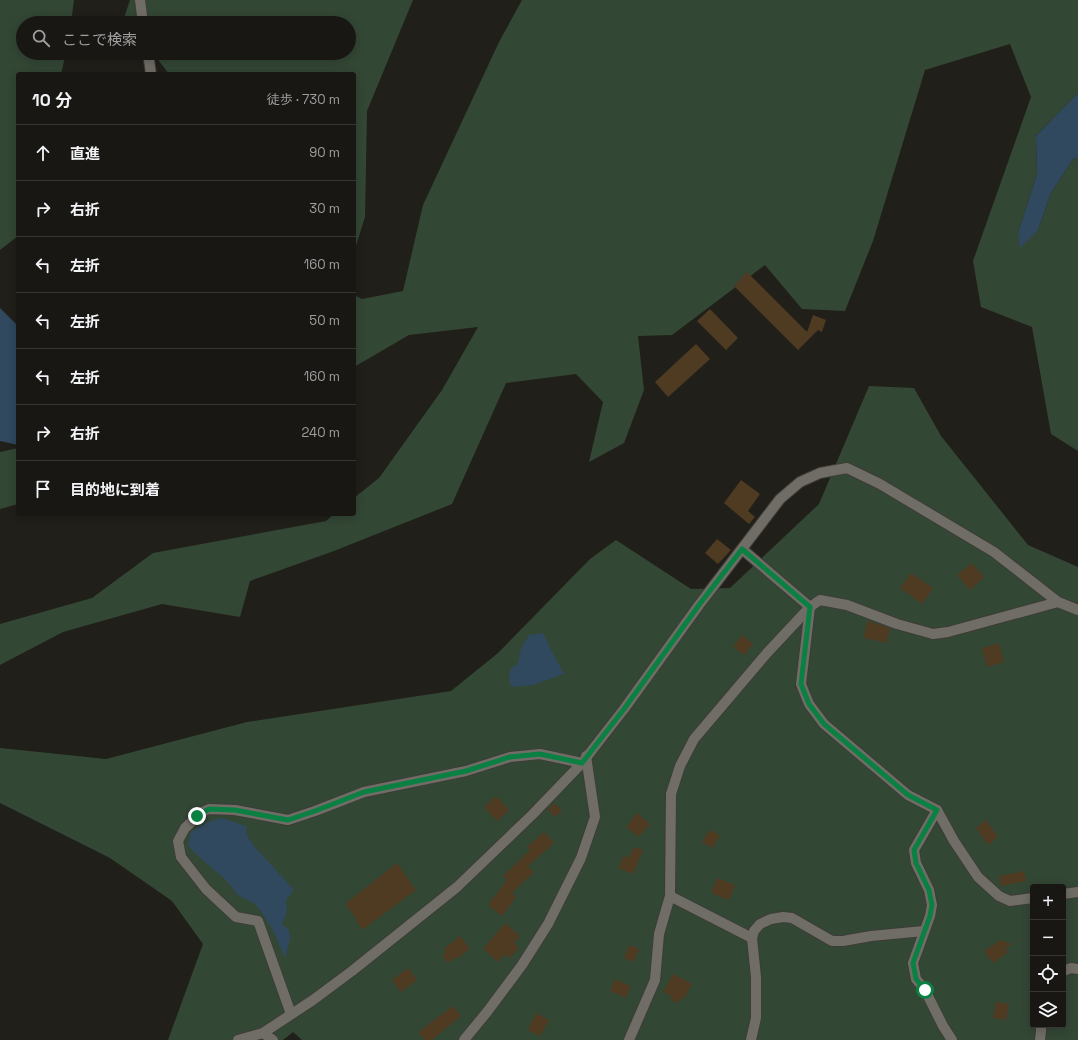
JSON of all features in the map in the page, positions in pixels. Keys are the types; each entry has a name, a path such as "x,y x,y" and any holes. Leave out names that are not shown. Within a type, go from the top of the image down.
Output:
{"street":[{"path":"140,0 142,16"},
{"path":"149,60 152,72"},
{"path":"238,1040 263,1033 313,1000 352,971 457,888 532,815 584,759 624,709 699,605 780,499 800,482 820,473 847,468 880,484 994,552 1058,602 1078,610"},
{"path":"742,549 810,607"},
{"path":"629,1040 655,980 659,934 670,896 671,794 680,766 694,739 767,653 810,607 820,600 847,605 897,624 933,634 948,632 1058,602"},
{"path":"810,607 801,684 809,704 824,724 908,795 937,810 954,841 978,877 999,896 1010,901 1030,898"},
{"path":"290,1014 258,921 236,917 206,889 181,857 178,841 185,828 197,816 209,809 235,810 288,820 364,792 466,771 510,757 540,754 584,759"},
{"path":"464,1040 522,966 555,910 581,858 595,817 584,759"},
{"path":"937,810 914,850 916,863 929,890 932,905 930,916 913,963 916,979 925,990 943,1026 952,1040"},
{"path":"1066,894 1078,892"},
{"path":"670,896 752,938"},
{"path":"751,1040 756,1018 756,977 752,938 754,931 760,924 772,919 783,917 792,918 832,941 924,931"},
{"path":"1066,970 1071,968 1078,969"},
{"path":"1040,1040 1041,1028"},
{"path":"263,1033 273,1040"}],"green space":[{"path":"0,0 74,0 72,16 16,16 16,60 64,60 61,72 16,72 16,238 0,250"},
{"path":"130,0 413,0 367,111 365,217 356,246 356,72 167,72 158,60 356,60 356,16 125,15"},
{"path":"522,0 1078,0 1078,93 1036,136 1037,174 1018,233 1038,230 1051,193 1073,159 1078,158 1078,451 1051,434 1032,327 981,307 973,261 1031,97 1010,44 925,70 873,241 845,311 802,309 765,265 672,335 638,336 644,390 624,443 589,462 603,402 576,374 506,383 452,504 334,551 250,581 240,617 162,604 63,632 0,665 0,624 92,598 153,553 326,521 332,516 356,516 356,496 379,478 442,390 478,327 409,335 356,366 356,296 362,299 403,291 423,205 499,42"},
{"path":"869,386 914,388 941,436 1028,545 1078,567 1078,1040 302,1040 293,1032 283,1040 168,1040 203,944 172,901 110,858 0,803 0,748 106,759 247,722 451,691 498,653 590,559 616,540 691,589 730,588 819,504"},
{"path":"16,448 16,505 0,509 0,452"}],"water":[{"path":"1078,93 1078,158 1073,159 1051,193 1038,230 1020,248 1018,233 1037,174 1036,136"},
{"path":"0,308 16,324 16,445 0,441"},
{"path":"543,633 564,674 533,685 512,687 509,680 510,670 518,663 521,648 529,635"},
{"path":"222,818 246,826 247,836 254,846 294,890 286,900 287,912 282,924 289,930 290,938 285,958 275,934 261,911 254,903 239,896 225,879 188,846 191,832 207,822"}],"building":[{"path":"747,272 807,332 813,315 826,320 822,332 818,330 798,350 734,286"},
{"path":"710,309 738,338 726,350 697,321"},
{"path":"696,344 710,359 668,397 655,382"},
{"path":"741,480 760,494 748,511 755,517 749,524 724,503"},
{"path":"717,539 731,550 718,564 705,553"},
{"path":"972,563 984,577 970,590 957,575"},
{"path":"911,573 933,588 922,604 900,588"},
{"path":"867,621 890,628 887,643 864,638"},
{"path":"742,635 753,644 744,655 733,647"},
{"path":"999,643 1004,662 987,667 982,648"},
{"path":"496,796 509,810 497,821 484,807"},
{"path":"555,803 562,811 554,817 548,809"},
{"path":"637,813 650,824 639,837 626,827"},
{"path":"986,820 998,837 988,845 976,828"},
{"path":"709,830 720,835 713,848 702,842"},
{"path":"544,832 554,843 528,866 534,872 512,893 516,897 502,916 488,905 507,880 503,876 530,850 527,847"},
{"path":"634,847 643,850 633,874 618,868 624,856 629,858"},
{"path":"397,863 416,890 362,930 355,919 356,918 345,904"},
{"path":"1024,871 1026,881 1001,886 999,876"},
{"path":"717,878 735,885 729,900 711,893"},
{"path":"505,923 520,936 514,943 519,948 510,958 505,954 498,962 483,949"},
{"path":"460,936 470,949 457,959 456,957 448,963 442,956 446,952 444,949"},
{"path":"1000,940 1012,944 1005,949 1008,952 993,963 984,951"},
{"path":"629,945 639,949 634,962 624,958"},
{"path":"408,968 417,980 401,992 392,980"},
{"path":"673,974 692,984 684,999 681,998 678,1003 671,1000 671,996 663,992"},
{"path":"615,979 631,986 626,998 610,991"},
{"path":"996,1002 1009,1004 1006,1020 993,1018"},
{"path":"453,1006 461,1016 432,1040 425,1040 418,1032"},
{"path":"536,1013 549,1020 540,1036 528,1030"}],"route":[{"path":"197,816 209,809 235,810 288,820 364,792 466,771 510,757 540,754 582,763 624,709 699,605 742,549 810,607 801,684 809,704 824,724 908,795 937,810 914,850 916,863 929,890 932,905 930,916 913,963 916,979 925,990"}]}
